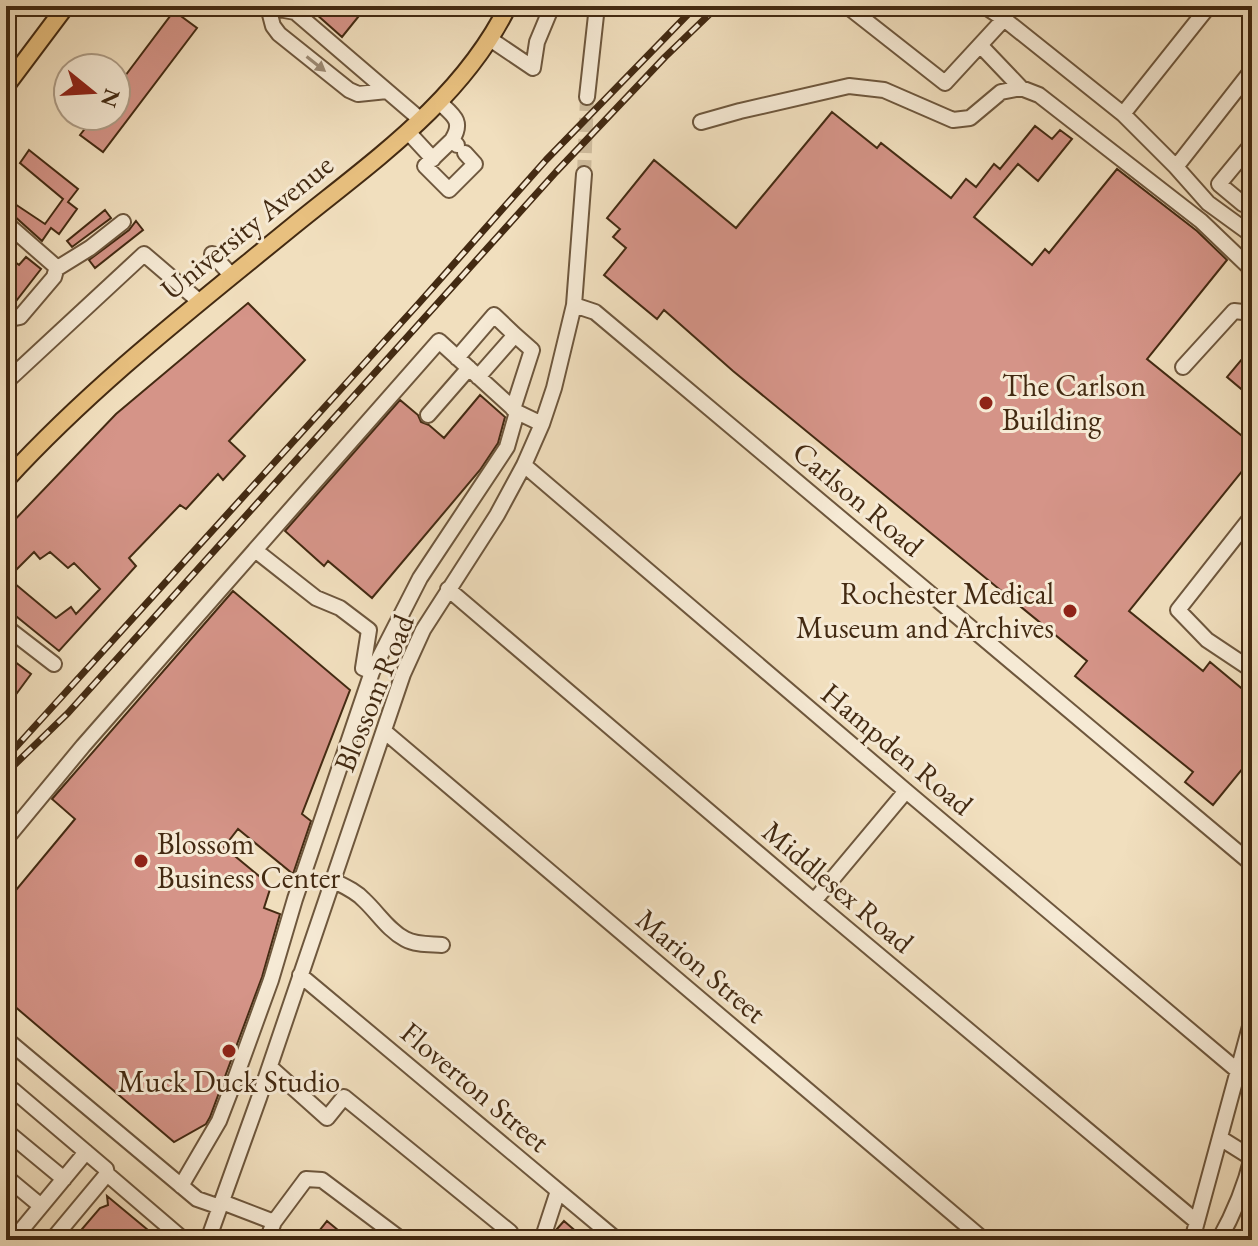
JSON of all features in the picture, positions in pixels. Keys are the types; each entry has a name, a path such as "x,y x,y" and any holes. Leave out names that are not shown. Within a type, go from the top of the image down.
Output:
{"main road":[{"path":"6,86 66,6"},
{"name":"University Avenue","path":"6,480 59,425 118,371 409,133 460,80 490,39 508,6"}],"street":[{"path":"490,39 533,68 537,42 552,6"},
{"path":"587,97 597,6"},
{"path":"847,6 945,83 1004,19"},
{"path":"984,6 1123,114 1208,203 1252,235"},
{"path":"1123,114 1209,6"},
{"path":"387,91 358,94 349,90 279,34 273,26 268,7 295,12 421,120"},
{"path":"980,45 1021,88 1039,95 1201,221 1248,266 1252,276"},
{"path":"1176,167 1252,70"},
{"path":"701,122 849,86 884,90 953,120 970,118 1001,92 1021,88"},
{"path":"439,102 457,119 458,146 475,164 449,190 425,166 458,146"},
{"path":"409,133 433,159"},
{"path":"1252,144 1219,184 1243,204 1252,193"},
{"name":"Blossom Road","path":"208,1240 403,674 423,630 497,515 542,424 574,305 584,174"},
{"path":"6,312 15,318 20,317 54,277 56,269 123,222"},
{"path":"6,223 56,269"},
{"path":"6,382 144,254 200,302"},
{"path":"212,254 232,276"},
{"name":"Carlson Road","path":"574,305 595,312 607,321 1252,864"},
{"path":"1183,367 1234,311 1252,313"},
{"path":"181,1186 219,1121 234,1082 271,980 295,899 372,672 420,578 507,447 532,350 494,315 457,358"},
{"path":"428,415 515,335"},
{"path":"6,839 83,746 439,341 515,410 542,424"},
{"name":"Hampden Road","path":"524,465 1238,1071"},
{"path":"1252,516 1178,610 1207,640 1252,670"},
{"path":"255,550 316,598 340,608 369,630 363,668 372,672"},
{"name":"Middlesex Road","path":"448,589 1197,1222"},
{"path":"6,627 54,664"},
{"name":"Marion Street","path":"384,731 984,1240"},
{"path":"814,901 906,791"},
{"path":"332,880 363,898 386,925 404,939 442,945"},
{"name":"Floverton Street","path":"300,975 617,1240"},
{"path":"1192,1240 1252,1019"},
{"path":"6,1039 197,1199 274,1222"},
{"path":"270,1067 327,1118 344,1097 510,1232 508,1240"},
{"path":"6,1098 13,1090 184,1240"},
{"path":"6,1131 64,1179"},
{"path":"1219,1240 1234,1214 1252,1158 1220,1138"},
{"path":"6,1223 15,1237 86,1152"},
{"path":"52,1240 107,1174"},
{"path":"6,1177 41,1206"},
{"path":"267,1240 274,1222 306,1179 322,1180 402,1240"},
{"path":"542,1240 558,1191"}],"building":[{"path":"307,6 367,6 342,37"},
{"path":"174,11 197,28 132,114 132,67"},
{"name":"The Carlson Building","path":"832,112 877,148 881,143 951,198 966,179 976,187 994,164 1000,169 1035,126 1052,139 1060,130 1072,139 1038,181 1018,164 974,217 1032,265 1045,249 1049,253 1117,169 1197,231 1227,260 1147,359 1252,444 1252,459 1129,611 1203,671 1210,662 1252,697 1252,757 1213,805 1185,782 1193,772 1075,676 1087,661 733,371 664,310 657,319 604,275 626,248 613,237 620,229 607,218 654,160 736,228"},
{"path":"82,132 118,132 103,152 80,135"},
{"path":"29,150 78,189 68,202 77,209 59,234 51,228 42,241 13,215 6,213 6,198 45,224 63,199 20,163"},
{"path":"105,210 111,218 72,247 67,241"},
{"path":"136,221 143,230 95,268 89,260 129,230"},
{"path":"6,255 19,265 26,257 41,269 13,305 6,302"},
{"path":"248,303 305,360 229,441 245,456 223,480 218,474 186,509 180,505 129,558 136,566 59,651 6,608 6,529 116,414","holes":["34,552 40,559 50,552 68,568 74,563 100,589 76,614 71,607 56,618 8,578"]},
{"path":"1252,347 1252,398 1227,377"},
{"path":"480,395 505,417 498,443 480,470 372,598 328,561 324,566 285,531 400,400 418,415 421,422 444,438"},
{"name":"Blossom Business Center","path":"233,591 350,690 302,814 311,821 293,874 238,829 224,847 271,886 264,908 280,914 262,977 210,1117 206,1124 174,1142 6,999 6,902 75,819 52,799"},
{"path":"6,655 31,674 6,708"},
{"path":"107,1196 160,1240 82,1240 76,1236 100,1208 108,1205"},
{"path":"327,1221 350,1240 312,1240"},
{"path":"564,1221 586,1240 553,1240 556,1230"}],"tunnel":[{"path":"584,174 587,97"}],"railway":[{"path":"6,758 546,160 696,6"},
{"path":"6,773 68,713 556,172 718,6"}],"place":[{"name":"The Carlson Building","path":"986,403"},
{"name":"Rochester Medical Museum and Archives","path":"1070,611"},
{"name":"Blossom Business Center","path":"141,861"},
{"name":"Muck Duck Studio","path":"229,1051"}]}
